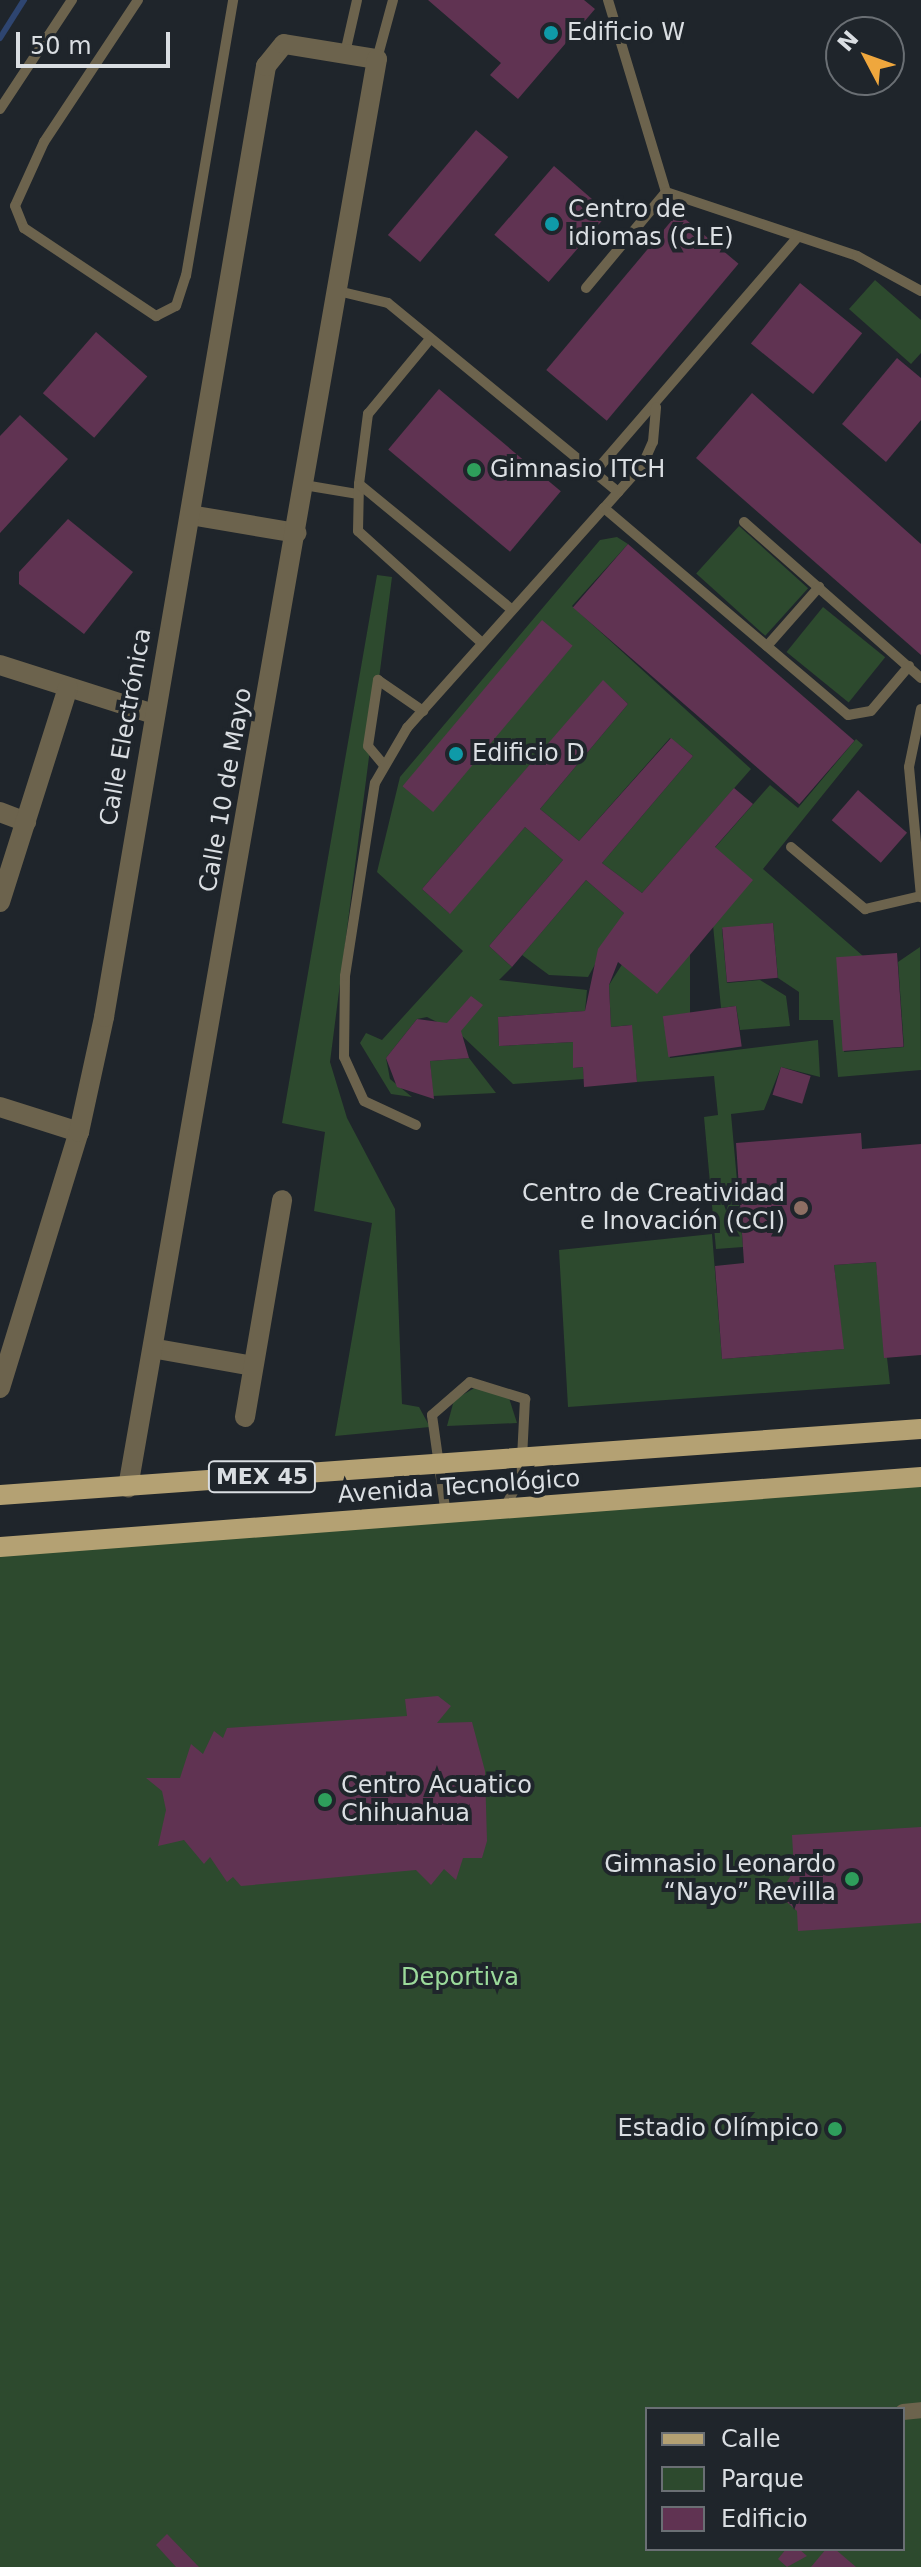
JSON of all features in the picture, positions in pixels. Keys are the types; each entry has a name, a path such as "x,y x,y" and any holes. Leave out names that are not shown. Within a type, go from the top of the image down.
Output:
{"main road":[{"name":"Avenida Tecnológico","path":"0,1495 921,1429"},
{"name":"Avenida Tecnológico","path":"0,1547 921,1477"}],"street":[{"name":"Calle Electrónica","path":"0,1388 79,1132 190,515 266,66 284,44 345,53"},
{"path":"345,53 377,59"},
{"name":"Calle 10 de Mayo","path":"128,1487 157,1349 377,59"},
{"path":"190,515 296,533"},
{"path":"0,665 154,714"},
{"path":"0,902 68,687"},
{"path":"0,812 26,822"},
{"path":"0,1107 79,1132"},
{"path":"245,1417 282,1200"},
{"path":"157,1349 253,1366"}],"lane":[{"path":"0,109 72,0"},
{"path":"138,0 44,142 15,206 24,228 156,316 176,306 186,276 233,0"},
{"path":"345,53 357,0"},
{"path":"377,59 393,0"},
{"path":"608,0 666,192"},
{"path":"666,192 857,256 921,291"},
{"path":"586,288 666,192"},
{"path":"594,473 656,407 798,237"},
{"path":"338,291 381,299 618,492"},
{"path":"430,339 368,414 358,489 358,531 482,643"},
{"path":"416,1125 364,1101 344,1057 345,976 368,813 383,764 423,711 510,608 618,492 653,442 656,407"},
{"path":"304,485 374,489 510,608"},
{"path":"604,508 767,646 858,716 909,666"},
{"path":"744,522 921,678"},
{"path":"767,646 819,587"},
{"path":"383,764 368,746 375,683 385,678 423,711"},
{"path":"791,847 865,909 921,896 909,767 921,709"},
{"path":"446,1515 432,1415 480,1381 525,1399 525,1456 503,1510"}],"green space":[{"path":"875,280 921,320 921,353 911,364 849,309"},
{"path":"739,526 808,588 765,636 696,574"},
{"path":"617,537 628,544 572,606 751,769 642,893 602,863 693,756 670,738 579,841 540,809 628,704 603,681 422,889 449,913 525,827 563,860 489,946 512,967 499,980 587,990 585,1011 498,1017 499,1046 573,1042 573,1068 583,1067 584,1079 513,1084 459,1033 427,1017 417,1019 386,1058 390,1079 412,1097 391,1094 360,1043 366,1033 382,1040 463,951 377,872 400,777 600,540"},
{"path":"377,575 392,577 330,1062 347,1118 395,1209 402,1404 419,1407 430,1427 335,1436 372,1223 314,1211 325,1132 282,1123"},
{"path":"823,607 885,657 849,702 786,652"},
{"path":"856,739 863,745 763,869 863,956 844,1052 904,1047 898,962 920,947 921,1070 838,1077 833,1020 799,1020 799,992 778,978 773,923 722,929 727,983 760,980 786,996 790,1026 740,1030 736,1006 721,1008 713,925 690,954 690,1013 663,1017 670,1058 818,1040 820,1077 781,1067 764,1110 731,1114 743,1247 716,1249 704,1117 718,1115 714,1076 637,1082 631,1025 611,1027 609,985 647,925 770,785 798,808"},
{"path":"586,880 624,913 588,977 549,975 522,955"},
{"path":"469,1058 496,1093 433,1096 430,1061"},
{"path":"712,1234 722,1359 843,1349 834,1265 876,1262 890,1384 568,1407 559,1250"},
{"path":"476,1387 509,1398 517,1423 447,1426 454,1400"},
{"name":"Deportiva","path":"921,1477 921,2567 0,2567 0,1547"}],"building":[{"path":"428,0 584,0 595,9 518,99 490,75 501,63"},
{"path":"476,130 508,157 420,262 388,235"},
{"name":"Centro de idiomas (CLE)","path":"554,166 608,213 549,282 494,235"},
{"path":"678,213 739,264 607,421 546,370"},
{"path":"800,283 862,333 813,394 751,344"},
{"path":"96,332 147,377 94,438 43,393"},
{"path":"897,358 921,378 921,420 886,462 842,424"},
{"name":"Gimnasio ITCH","path":"439,389 561,491 510,552 388,450"},
{"path":"752,393 921,544 921,655 696,458"},
{"path":"20,415 68,459 0,533 0,436"},
{"path":"68,519 133,572 84,634 19,584 19,572"},
{"path":"628,544 854,741 799,804 573,607"},
{"path":"542,620 573,646 433,812 403,786"},
{"path":"603,680 628,704 540,809 579,841 671,738 693,756 602,863 642,893 734,788 753,804 715,847 753,880 657,994 618,962 609,985 611,1027 632,1025 637,1082 584,1087 583,1067 573,1068 573,1042 499,1046 498,1017 585,1011 598,949 624,913 586,880 512,967 489,946 563,860 525,827 450,914 422,889"},
{"path":"858,790 907,833 881,863 832,820"},
{"path":"773,923 778,978 727,982 722,927"},
{"path":"897,953 904,1047 843,1051 836,957"},
{"path":"471,996 483,1005 461,1031 469,1058 430,1061 434,1099 397,1087 386,1058 417,1019 447,1023"},
{"path":"736,1006 742,1047 668,1057 663,1016"},
{"path":"781,1067 811,1076 802,1104 773,1095"},
{"path":"861,1133 862,1149 921,1144 921,1355 884,1358 876,1262 834,1265 844,1349 722,1359 715,1266 744,1263 736,1143"},
{"name":"Centro Acuatico Chihuahua","path":"438,1696 451,1706 437,1723 472,1722 485,1771 487,1841 482,1858 463,1858 456,1880 444,1869 431,1885 416,1870 241,1886 233,1877 227,1882 210,1857 204,1864 184,1840 158,1846 166,1810 162,1791 146,1778 180,1778 191,1744 203,1754 214,1731 223,1738 227,1728 407,1716 405,1699"},
{"name":"Gimnasio Leonardo “Nayo” Revilla","path":"921,1827 921,1923 798,1931 797,1911 779,1895 794,1870 792,1835"},
{"path":"167,2534 199,2567 176,2567 156,2545"},
{"path":"784,2551 801,2551 807,2556 787,2567 778,2559"},
{"path":"824,2551 837,2551 856,2567 811,2567"}],"waterway":[{"path":"0,38 24,0"}],"place":[{"name":"Edificio W","path":"551,33"},
{"name":"Centro de idiomas (CLE)","path":"552,224"},
{"name":"Gimnasio ITCH","path":"474,470"},
{"name":"Edificio D","path":"456,754"},
{"name":"Centro de Creatividad e Inovación (CCI)","path":"801,1208"},
{"name":"Centro Acuatico Chihuahua","path":"325,1800"},
{"name":"Gimnasio Leonardo “Nayo” Revilla","path":"852,1879"},
{"name":"Estadio Olímpico","path":"835,2129"}]}
